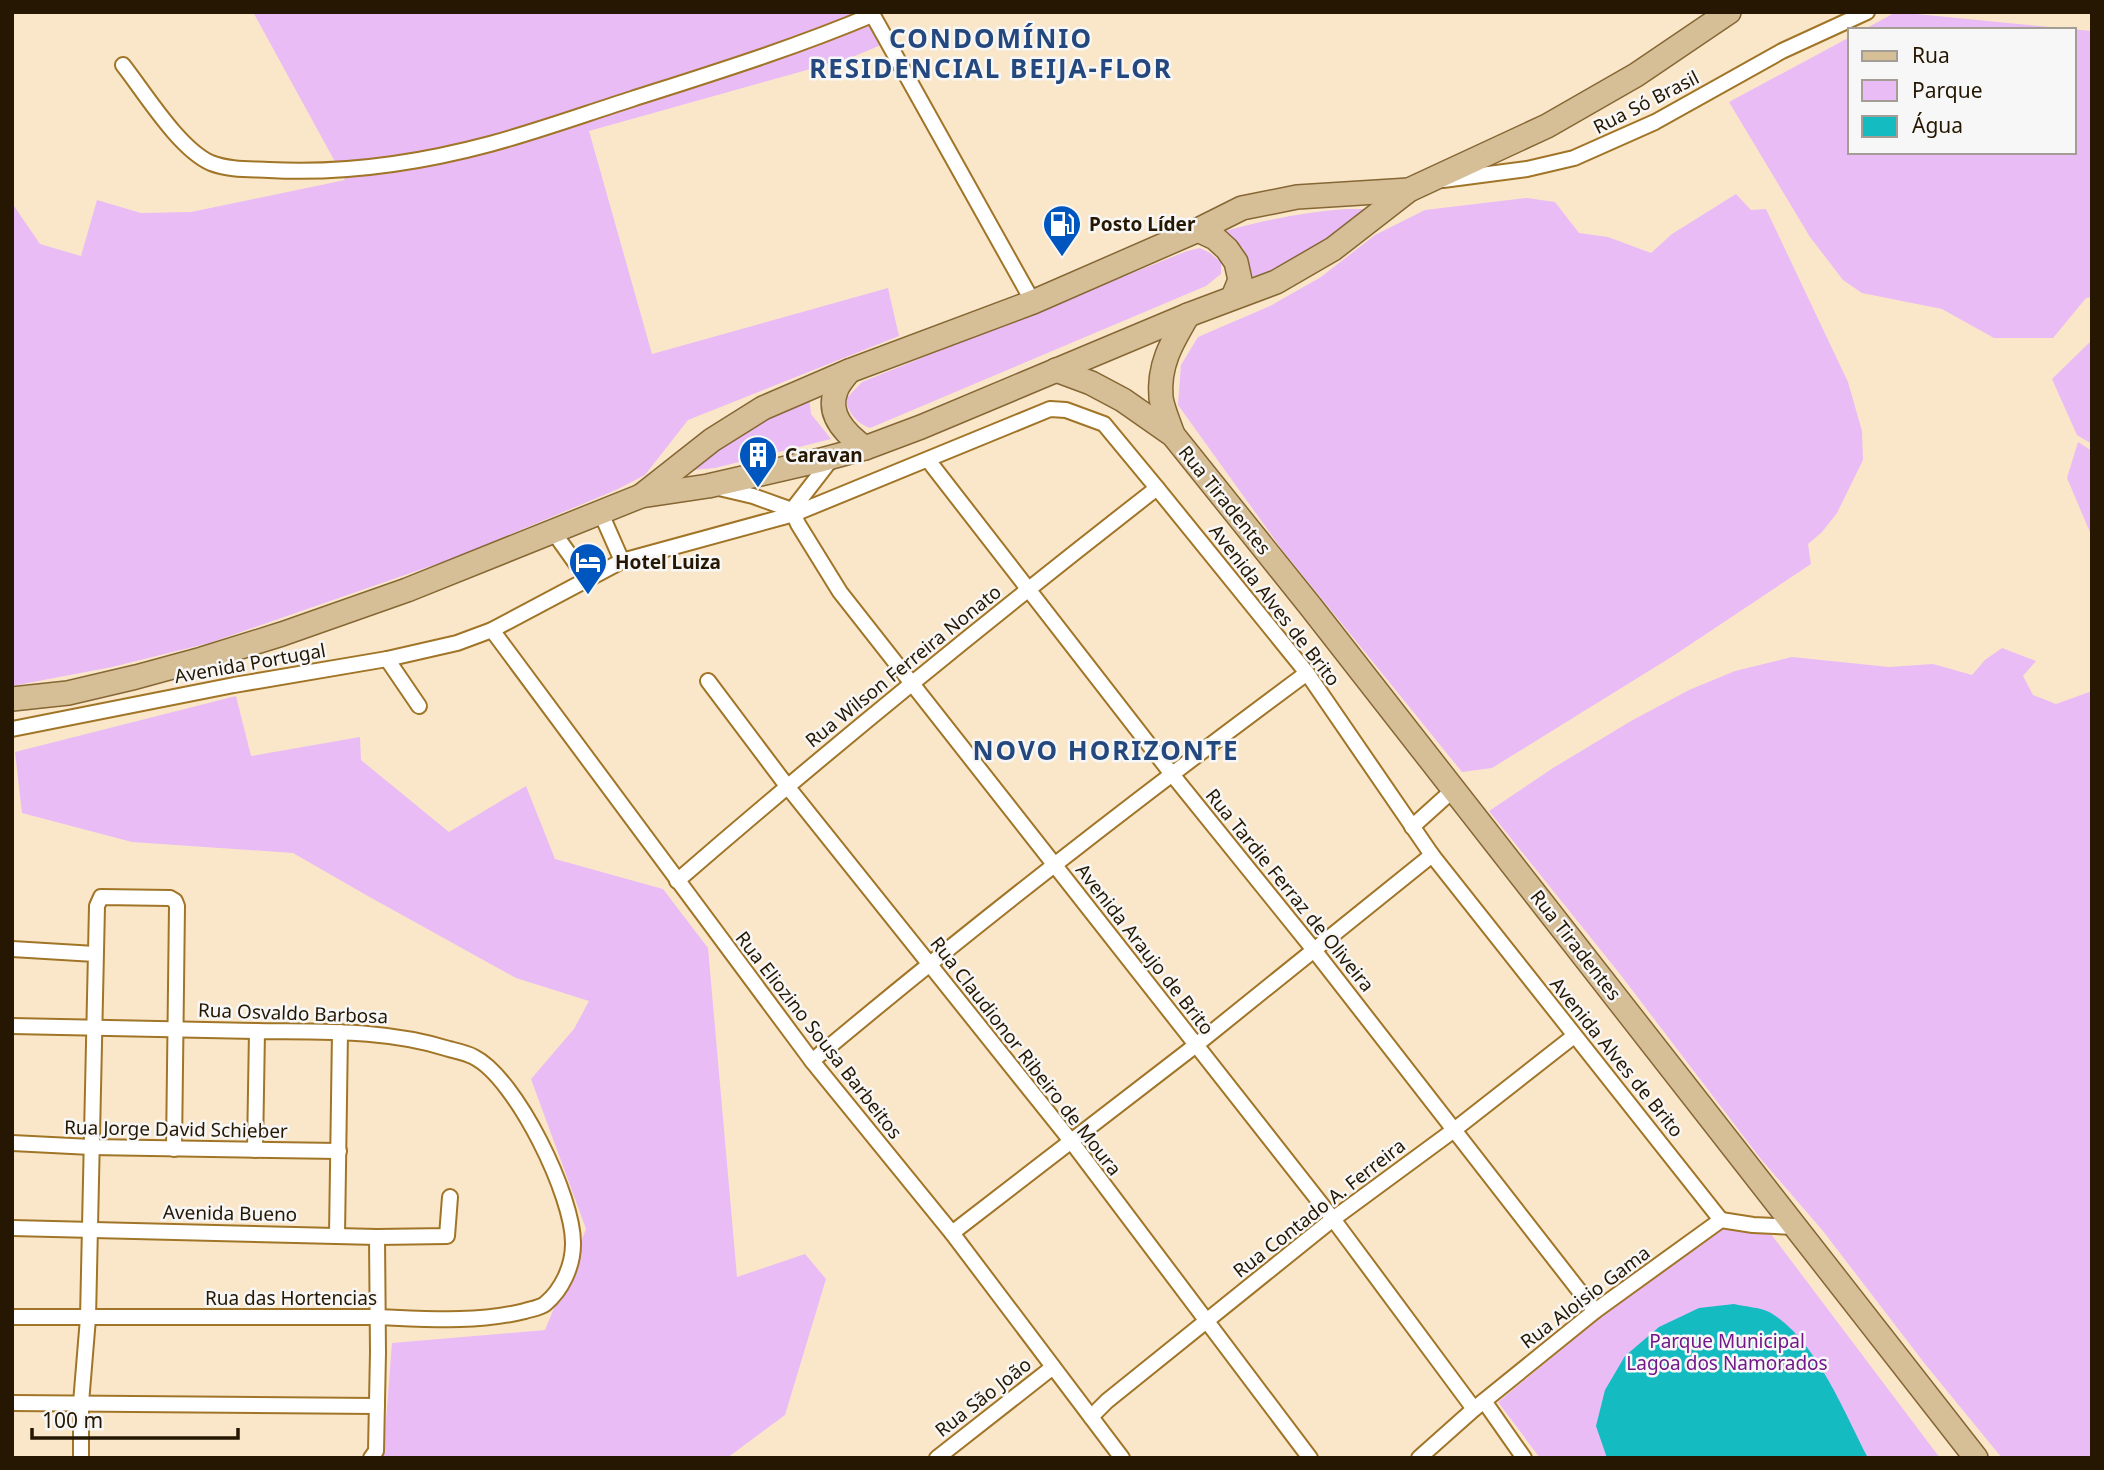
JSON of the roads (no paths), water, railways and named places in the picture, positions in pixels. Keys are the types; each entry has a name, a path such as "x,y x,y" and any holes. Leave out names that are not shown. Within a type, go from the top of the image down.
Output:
{"main road":[{"path":"12,699 68,693 135,677 282,634 407,590 641,496 708,486 865,449 1188,315 1276,282 1334,249 1418,186 1547,126 1636,75 1729,12"},
{"path":"641,496 712,440 763,408 849,371 1032,302 1198,230 1242,208 1297,197 1418,186"},
{"path":"1198,230 1215,238 1236,262 1240,280 1233,297"},
{"name":"Rua Tiradentes","path":"1173,435 1161,400 1161,370 1168,348 1188,315"},
{"name":"Rua Tiradentes","path":"1056,370 1091,383 1123,400 1173,435 1749,1165 1975,1457"},
{"path":"849,371 836,390 833,406 838,422 851,438 865,449"}],"street":[{"name":"Rua Só Brasil","path":"1418,186 1527,169 1574,158 1655,122 1782,51 1867,12"},
{"path":"123,65 193,152 210,162 240,169 340,169 415,160 491,144 771,55 872,13 1032,302"},
{"name":"Avenida Alves de Brito","path":"492,630 622,561 793,512 1050,409 1066,410 1104,424 1307,673 1432,855 1721,1220"},
{"path":"708,486 753,496 793,512 833,457"},
{"name":"Rua Tardie Ferraz de Oliveira","path":"928,460 1027,590 1314,950 1595,1311"},
{"name":"Rua Wilson Ferreira Nonato","path":"677,881 912,683 1157,488"},
{"path":"600,511 622,561"},
{"name":"Avenida Araujo de Brito","path":"793,512 797,524 840,592 1332,1219 1524,1458"},
{"path":"552,530 587,579"},
{"name":"Avenida Portugal","path":"12,729 387,659 457,643 492,630"},
{"name":"Rua Eliozino Sousa Barbeitos","path":"492,630 812,1061 951,1233 1122,1458"},
{"path":"387,659 419,706"},
{"path":"812,1061 929,963 1054,864 1171,773 1307,673"},
{"name":"Rua Claudionor Ribeiro de Moura","path":"708,681 787,786 1071,1141 1310,1458"},
{"path":"1412,827 1453,790"},
{"path":"951,1233 1196,1045 1432,855"},
{"path":"81,1458 81,1403 89,1318 95,954 97,906 102,897 170,898 177,906 174,1149"},
{"path":"12,949 95,954"},
{"name":"Rua Osvaldo Barbosa","path":"12,1026 340,1032 397,1036 475,1057 497,1076 535,1133 555,1173 570,1222 573,1244 569,1269 560,1288"},
{"path":"255,1150 257,1031"},
{"path":"337,1235 340,1032"},
{"name":"Rua Contado A. Ferreira","path":"1091,1417 1332,1219 1454,1130 1574,1036"},
{"path":"12,1136 12,1143"},
{"name":"Rua Jorge David Schieber","path":"12,1143 339,1151"},
{"name":"Avenida Bueno","path":"12,1228 377,1237 447,1236 450,1197"},
{"path":"1721,1220 1795,1227"},
{"name":"Rua Aloisio Gama","path":"1419,1458 1479,1405 1595,1311 1721,1220"},
{"path":"374,1455 377,1406 377,1237"},
{"name":"Rua das Hortencias","path":"12,1317 378,1317 430,1320 479,1318 543,1306 560,1288"},
{"name":"Rua São João","path":"937,1458 1054,1367"},
{"path":"12,1403 377,1406"}],"water":[{"path":"1734,1304 1771,1313 1802,1341 1839,1399 1868,1458 1607,1458 1596,1426 1605,1390 1625,1356 1659,1327 1699,1308"}],"place":[{"name":"Posto Líder","path":"1062,258"},
{"name":"Caravan","path":"758,489"},
{"name":"Hotel Luiza","path":"588,596"}],"district":[{"name":"CONDOMÍNIO RESIDENCIAL BEIJA-FLOR","path":"991,53"},
{"name":"NOVO HORIZONTE","path":"1106,750"}],"park label":[{"name":"Parque Municipal Lagoa dos Namorados","path":"1727,1352"}]}
